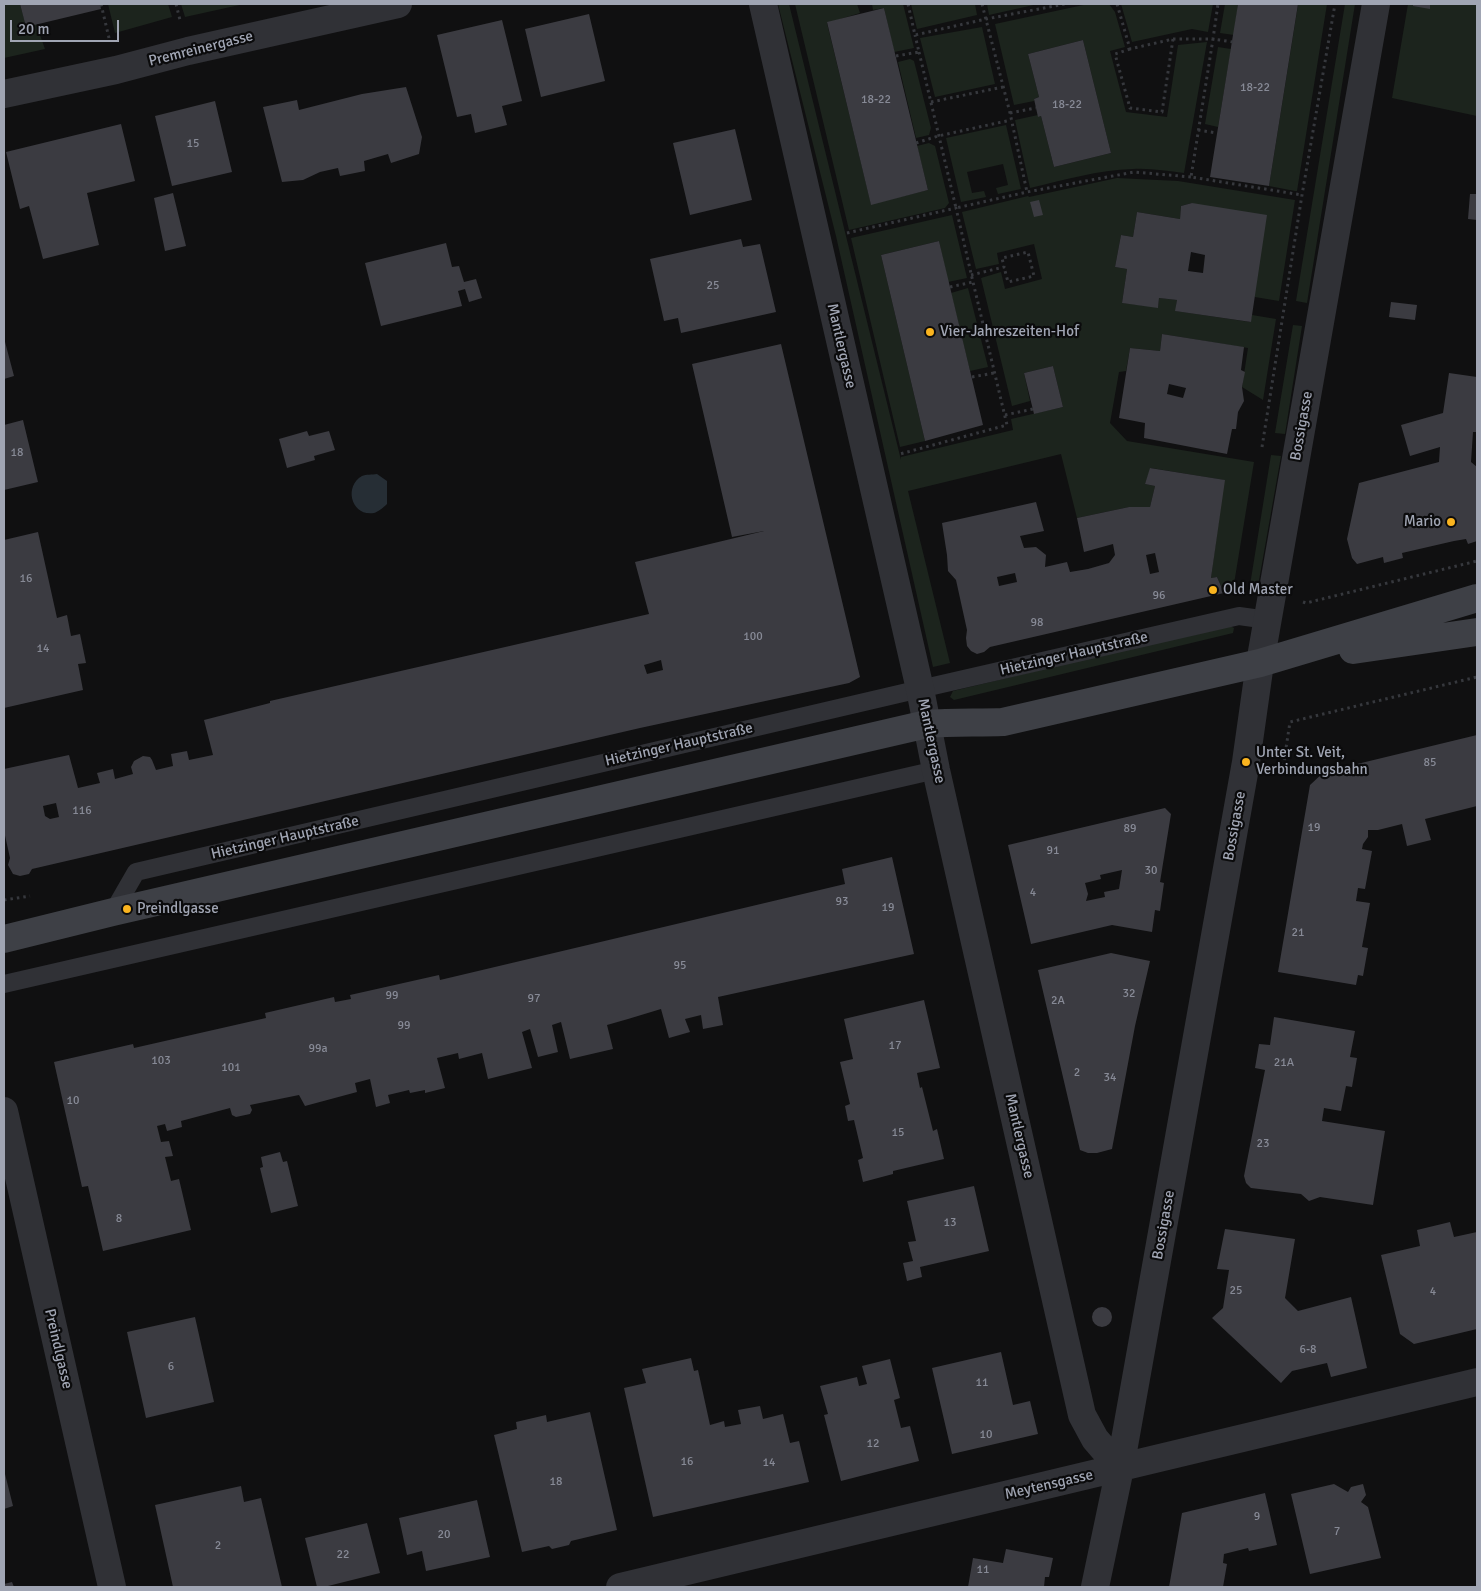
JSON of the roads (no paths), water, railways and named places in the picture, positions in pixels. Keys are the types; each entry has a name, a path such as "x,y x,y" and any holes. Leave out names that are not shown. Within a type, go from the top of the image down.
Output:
{"main road":[{"path":"4,939 113,912 927,724 1003,722 1260,663 1477,598"},
{"path":"1260,663 1477,632"}],"street":[{"name":"Premreinergasse","path":"4,94 116,70 188,51 398,4"},
{"name":"Mantlergasse","path":"763,4 920,689 936,770 1082,1415 1095,1438 1120,1468"},
{"name":"Bossigasse","path":"1095,1587 1120,1468 1246,762 1260,663 1376,4"},
{"name":"Preindlgasse","path":"4,1111 112,1587"},
{"name":"Meytensgasse","path":"620,1587 1477,1382"}],"lane":[{"name":"Hietzinger Hauptstraße","path":"113,912 136,872 1270,608"},
{"path":"4,984 936,770"}],"place":[{"name":"Vier-Jahreszeiten-Hof","path":"930,332"},
{"name":"Mario","path":"1451,522"},
{"name":"Old Master","path":"1213,590"},
{"name":"Unter St. Veit, Verbindungsbahn","path":"1246,762"},
{"name":"Preindlgasse","path":"127,909"}]}
